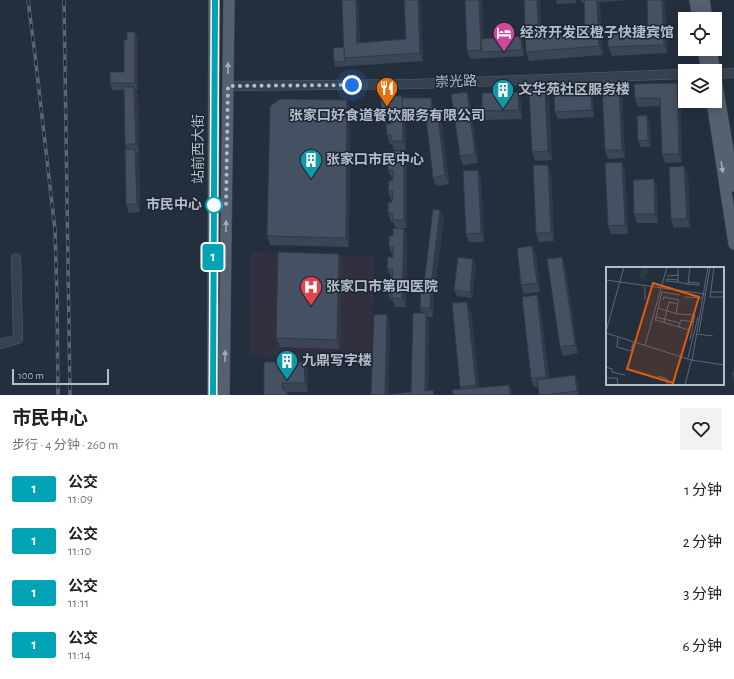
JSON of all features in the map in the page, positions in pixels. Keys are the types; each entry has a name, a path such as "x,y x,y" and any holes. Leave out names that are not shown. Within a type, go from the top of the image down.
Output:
{"main road":[{"name":"站前西大街","path":"213,395 214,0"},
{"name":"站前西大街","path":"224,395 229,0"},
{"path":"695,0 697,12"},
{"path":"704,0 706,12"},
{"path":"713,108 734,244"},
{"path":"721,108 734,186"}],"street":[{"path":"722,74 734,73"},
{"name":"崇光路","path":"228,86 415,84 678,74"},
{"path":"0,344 18,339 16,258"}],"shaded area":[{"name":"张家口市第四医院","path":"251,252 375,257 371,358 249,357"}],"building":[{"path":"342,0 356,0 357,43 406,39 404,0 418,0 420,53 344,58"},
{"path":"465,0 479,0 481,50 467,51"},
{"path":"524,0 537,0 539,37 585,33 584,0 597,0 599,46 526,52"},
{"path":"647,0 662,0 664,45 608,47 608,33 648,31"},
{"path":"127,32 135,32 135,83 110,83 110,72 124,72 124,40 127,40"},
{"path":"521,36 522,50 482,52 481,39"},
{"path":"344,47 344,58 346,62 334,62 333,48"},
{"path":"677,83 679,154 662,154 660,98 635,98 634,84"},
{"path":"602,86 619,86 622,150 605,150"},
{"path":"124,87 134,87 136,144 125,144"},
{"path":"545,88 548,151 532,152 529,89"},
{"path":"591,91 592,110 555,112 554,93"},
{"path":"467,92 475,154 460,156 451,94"},
{"path":"518,92 519,110 482,111 482,93"},
{"path":"391,96 402,96 403,141 391,141 391,135 387,135 386,124 391,124 391,113 386,113 386,103 391,102"},
{"path":"381,98 391,98 391,102 386,103 386,111 381,111"},
{"path":"402,98 431,98 432,111 403,111"},
{"name":"张家口市民中心","path":"280,99 347,100 346,238 267,236 270,106"},
{"path":"647,115 648,140 638,141 637,116"},
{"path":"438,116 445,175 433,178 426,118"},
{"path":"125,149 135,149 137,204 126,204"},
{"path":"393,151 404,151 404,220 393,220 392,213 388,213 388,202 392,202 393,191 388,191 389,181 393,180 393,170 388,170 388,158 393,159"},
{"path":"622,162 625,225 608,226 605,163"},
{"path":"533,165 548,165 551,233 536,233"},
{"path":"684,166 687,219 671,219 669,167"},
{"path":"478,170 481,233 466,234 463,171"},
{"path":"654,179 655,214 634,214 633,180"},
{"path":"433,209 440,210 431,285 430,308 420,308 421,284 424,284"},
{"path":"393,228 404,229 402,298 392,298 392,291 387,291 388,280 392,280 393,269 387,268 388,257 393,257 393,247 389,247 389,236 393,236"},
{"path":"532,246 537,283 521,285 517,248"},
{"name":"张家口市第四医院","path":"278,252 339,254 337,340 276,338"},
{"path":"458,257 473,259 470,292 454,290"},
{"path":"562,257 575,345 560,347 547,259"},
{"path":"537,295 546,377 531,378 522,297"},
{"path":"467,302 476,385 460,387 452,303"},
{"path":"413,313 426,313 425,391 433,390 434,395 385,395 411,392"},
{"path":"387,314 385,395 371,395 374,315"},
{"name":"九鼎写字楼","path":"264,362 304,362 305,383 282,383 282,388 289,395 264,395"},
{"path":"575,375 577,391 539,395 537,380"},
{"path":"509,385 510,395 453,395 452,390"}],"railway":[{"path":"28,0 55,230 58,395"},
{"path":"64,0 70,395"}],"bus line":[{"name":"1","path":"213,395 215,0"}],"place":[{"name":"经济开发区橙子快捷宾馆","path":"504,52"},
{"name":"张家口好食道餐饮服务有限公司","path":"387,108"},
{"name":"文华苑社区服务楼","path":"503,110"},
{"name":"张家口市民中心","path":"311,180"},
{"name":"市民中心","path":"214,205"},
{"name":"张家口市第四医院","path":"311,306"},
{"name":"九鼎写字楼","path":"287,380"}],"route":[{"path":"214,205 226,206 228,86 352,85"}]}
